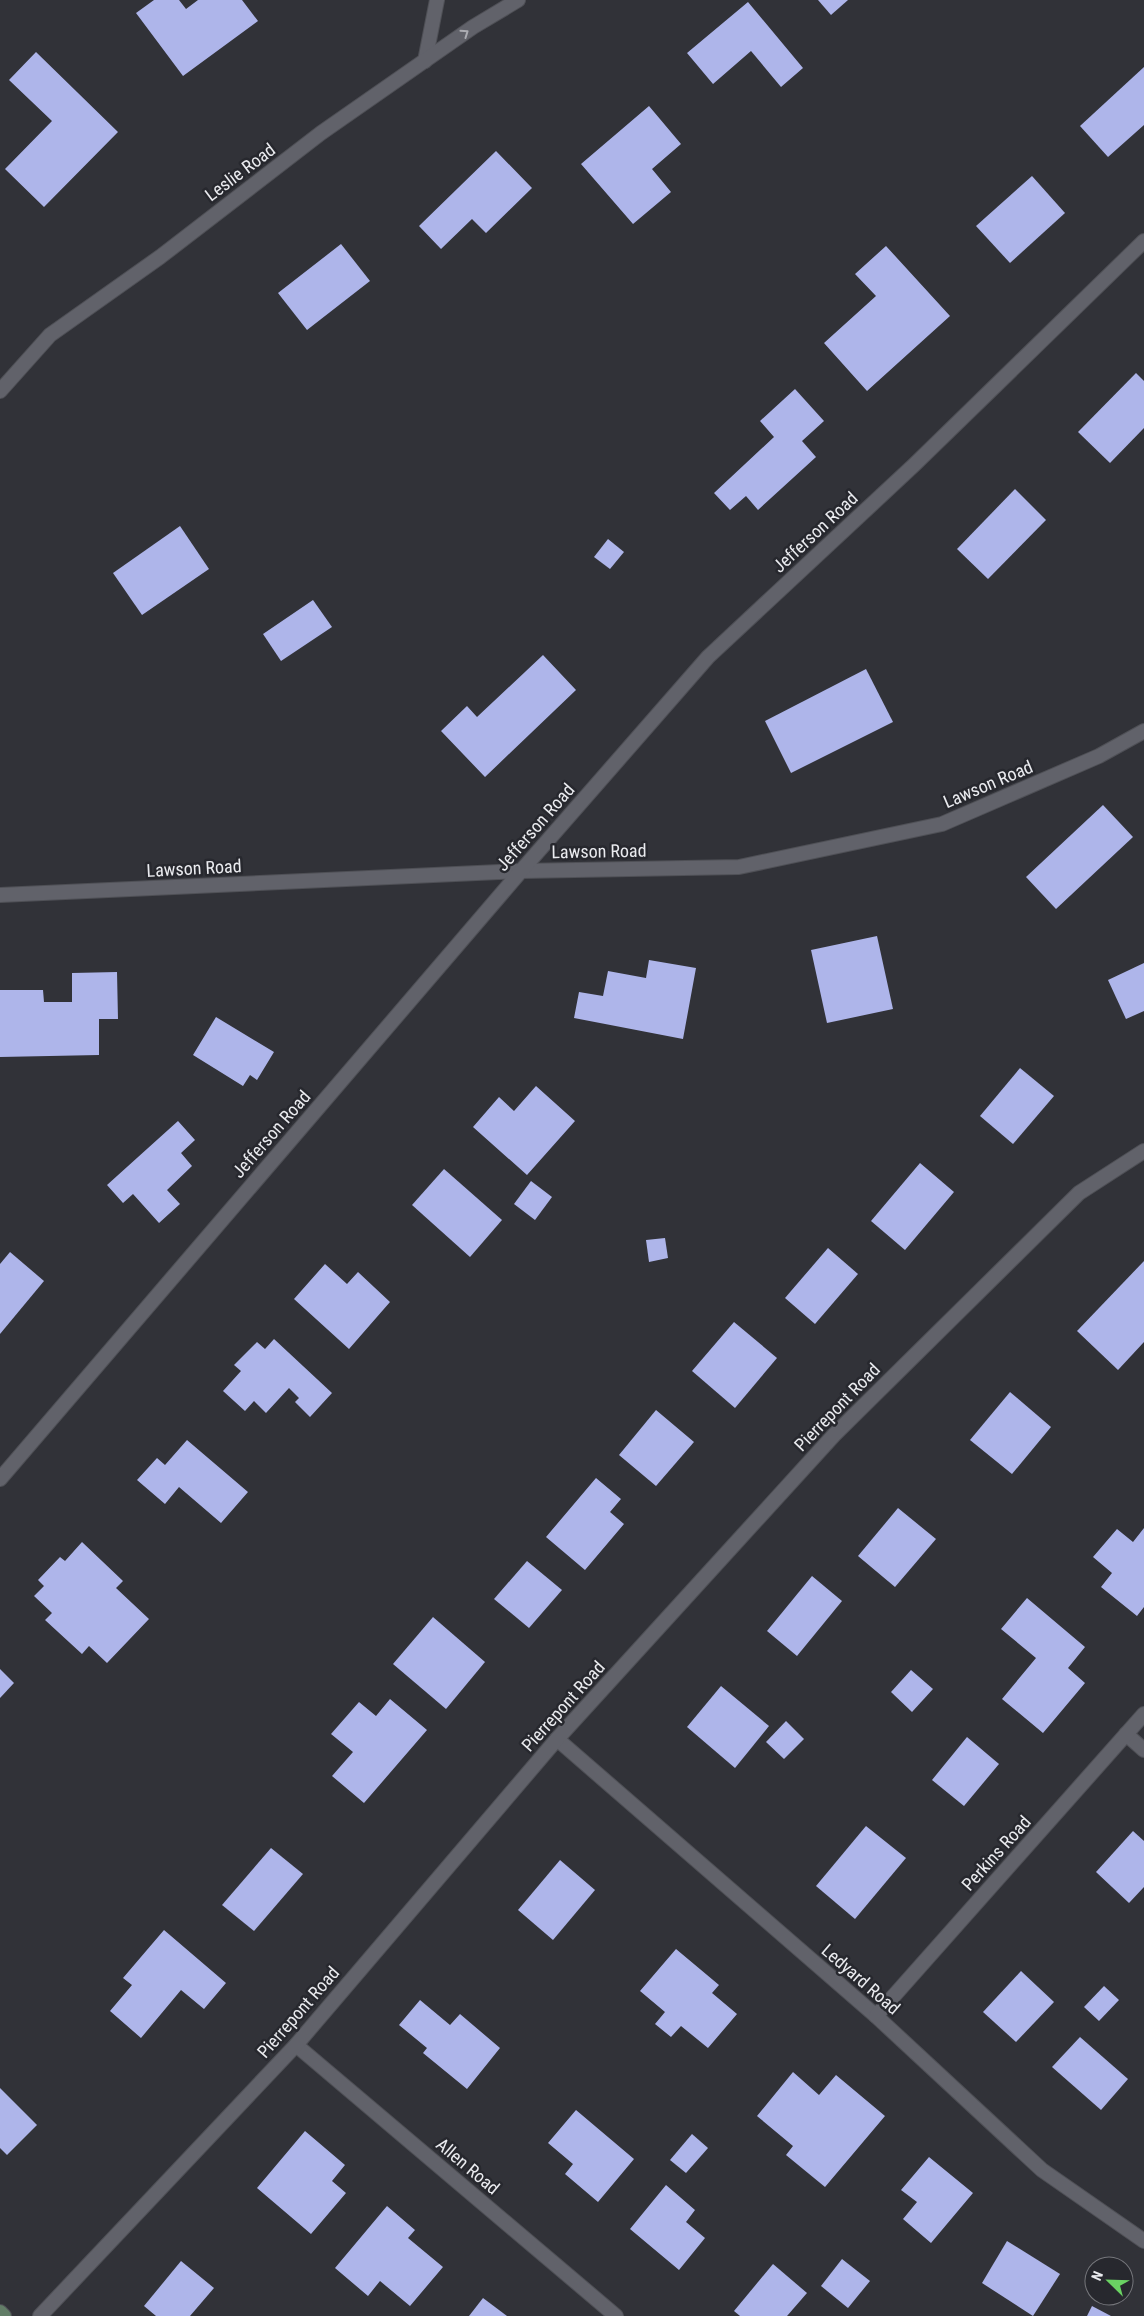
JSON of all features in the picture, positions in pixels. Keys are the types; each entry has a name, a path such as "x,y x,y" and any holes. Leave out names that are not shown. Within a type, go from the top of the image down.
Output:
{"main road":[{"path":"0,2312 4,2316"}],"street":[{"path":"425,61 437,0"},
{"name":"Leslie Road","path":"0,391 50,335 160,257 321,133 473,27 518,0"},
{"name":"Jefferson Road","path":"0,1480 521,871 708,658 914,465 1144,241"},
{"name":"Lawson Road","path":"0,895 521,871 739,867 942,824 1099,756 1144,731"},
{"name":"Pierrepont Road","path":"40,2316 296,2045 557,1739 834,1435 1079,1193 1144,1151"},
{"name":"Perkins Road","path":"876,2016 1144,1714"},
{"path":"1126,1734 1144,1750"},
{"name":"Ledyard Road","path":"557,1739 876,2016 1042,2170 1144,2241"},
{"name":"Allen Road","path":"296,2045 616,2316"}],"building":[{"path":"154,0 179,0 186,9 198,0 242,0 258,21 183,76 136,13"},
{"path":"818,0 848,0 831,15"},
{"path":"748,2 803,68 781,87 751,51 713,84 687,53"},
{"path":"36,52 118,132 44,207 5,169 52,121 9,80"},
{"path":"1144,67 1144,125 1108,157 1080,126"},
{"path":"649,106 681,144 652,169 671,192 633,224 581,164"},
{"path":"496,151 532,188 486,233 472,219 441,249 419,226"},
{"path":"1032,176 1065,213 1010,263 976,226"},
{"path":"341,244 370,281 307,330 278,293"},
{"path":"886,246 950,316 867,391 824,343 876,296 855,274"},
{"path":"1136,373 1144,381 1144,428 1110,463 1078,432"},
{"path":"795,389 824,421 802,441 816,457 758,510 746,496 730,510 714,493 774,437 760,421"},
{"path":"1015,489 1046,520 988,579 957,549"},
{"path":"180,526 209,569 142,615 113,573"},
{"path":"608,539 624,552 610,569 594,557"},
{"path":"313,600 332,627 281,661 263,634"},
{"path":"543,655 576,690 485,777 441,731 467,706 477,717"},
{"path":"866,669 893,722 791,773 765,721"},
{"path":"1103,805 1133,837 1056,909 1026,877"},
{"path":"877,936 893,1009 827,1023 811,950"},
{"path":"649,960 696,968 683,1039 574,1018 579,992 603,996 608,971 646,978"},
{"path":"1144,963 1144,1011 1126,1019 1108,980"},
{"path":"117,972 118,1019 99,1019 99,1055 0,1057 0,990 43,990 44,1002 72,1002 72,973"},
{"path":"216,1017 274,1052 257,1080 250,1075 243,1086 193,1055"},
{"path":"1020,1068 1054,1096 1013,1144 980,1116"},
{"path":"536,1086 575,1121 527,1175 473,1127 499,1097 514,1111"},
{"path":"178,1121 195,1140 181,1153 192,1166 167,1190 180,1204 159,1223 133,1194 123,1203 107,1185"},
{"path":"920,1163 954,1192 905,1250 871,1221"},
{"path":"444,1169 502,1220 470,1257 412,1205"},
{"path":"531,1181 552,1197 535,1220 514,1204"},
{"path":"665,1238 668,1258 649,1262 646,1240"},
{"path":"828,1248 858,1274 815,1324 785,1298"},
{"path":"10,1252 44,1281 0,1334 0,1264"},
{"path":"1144,1261 1144,1342 1118,1370 1077,1331"},
{"path":"325,1264 347,1284 358,1272 390,1302 349,1349 294,1299"},
{"path":"734,1322 777,1358 735,1408 692,1371"},
{"path":"274,1339 332,1393 310,1417 295,1402 299,1398 289,1388 266,1413 254,1401 245,1411 223,1391 241,1371 234,1365 257,1342 265,1349"},
{"path":"1010,1392 1051,1427 1012,1474 970,1440"},
{"path":"656,1410 694,1442 656,1486 619,1455"},
{"path":"187,1440 248,1492 221,1523 179,1487 165,1504 137,1480 157,1458 165,1465"},
{"path":"596,1478 621,1499 610,1512 624,1524 585,1570 546,1537"},
{"path":"898,1508 936,1539 895,1587 858,1556"},
{"path":"1144,1528 1144,1607 1137,1616 1101,1587 1112,1573 1093,1557 1117,1529 1133,1542"},
{"path":"82,1542 123,1581 116,1588 149,1619 107,1663 89,1646 82,1654 45,1620 52,1613 34,1596 44,1586 38,1580 60,1557 65,1561"},
{"path":"527,1561 562,1590 529,1628 494,1599"},
{"path":"812,1576 842,1601 797,1656 767,1631"},
{"path":"1027,1598 1085,1647 1068,1668 1085,1683 1043,1733 1002,1699 1036,1658 1001,1629"},
{"path":"433,1617 485,1662 446,1709 393,1664"},
{"path":"0,1669 14,1683 0,1698"},
{"path":"911,1670 933,1689 912,1712 891,1692"},
{"path":"721,1686 769,1726 735,1768 687,1727"},
{"path":"390,1699 427,1730 364,1803 332,1776 353,1752 331,1734 359,1702 376,1716"},
{"path":"786,1721 804,1739 784,1759 766,1742"},
{"path":"967,1737 999,1764 964,1806 932,1780"},
{"path":"866,1826 906,1858 855,1919 816,1886"},
{"path":"1133,1831 1144,1841 1144,1887 1129,1903 1096,1872"},
{"path":"271,1848 303,1874 254,1931 222,1905"},
{"path":"560,1860 595,1890 553,1940 518,1910"},
{"path":"164,1930 226,1983 204,2009 181,1990 141,2038 110,2011 132,1985 123,1978"},
{"path":"676,1949 719,1985 712,1993 737,2014 708,2048 681,2026 671,2037 655,2024 665,2012 640,1991"},
{"path":"1021,1971 1054,2002 1016,2042 983,2012"},
{"path":"1104,1986 1119,2000 1099,2021 1084,2007"},
{"path":"420,2000 450,2025 460,2014 500,2048 467,2089 423,2053 427,2048 399,2025"},
{"path":"1080,2037 1128,2079 1101,2110 1052,2067"},
{"path":"793,2072 819,2095 836,2075 885,2116 825,2187 786,2155 793,2146 757,2116"},
{"path":"0,2088 37,2125 7,2155 0,2148"},
{"path":"576,2110 634,2159 598,2202 565,2174 573,2164 548,2143"},
{"path":"305,2131 345,2165 332,2181 346,2193 311,2234 257,2188"},
{"path":"692,2134 708,2148 686,2173 670,2160"},
{"path":"929,2157 973,2193 931,2243 903,2219 917,2202 901,2190"},
{"path":"666,2185 695,2210 686,2222 705,2238 679,2270 630,2229"},
{"path":"387,2206 415,2230 408,2238 443,2267 410,2306 380,2281 368,2296 335,2268"},
{"path":"1007,2241 1060,2274 1033,2316 982,2283"},
{"path":"842,2259 870,2281 848,2308 821,2286"},
{"path":"181,2261 214,2288 190,2316 156,2316 144,2306"},
{"path":"773,2264 807,2293 787,2316 740,2316 734,2311"},
{"path":"483,2298 507,2316 469,2316"},
{"path":"1092,2306 1111,2316 1087,2316"}]}
